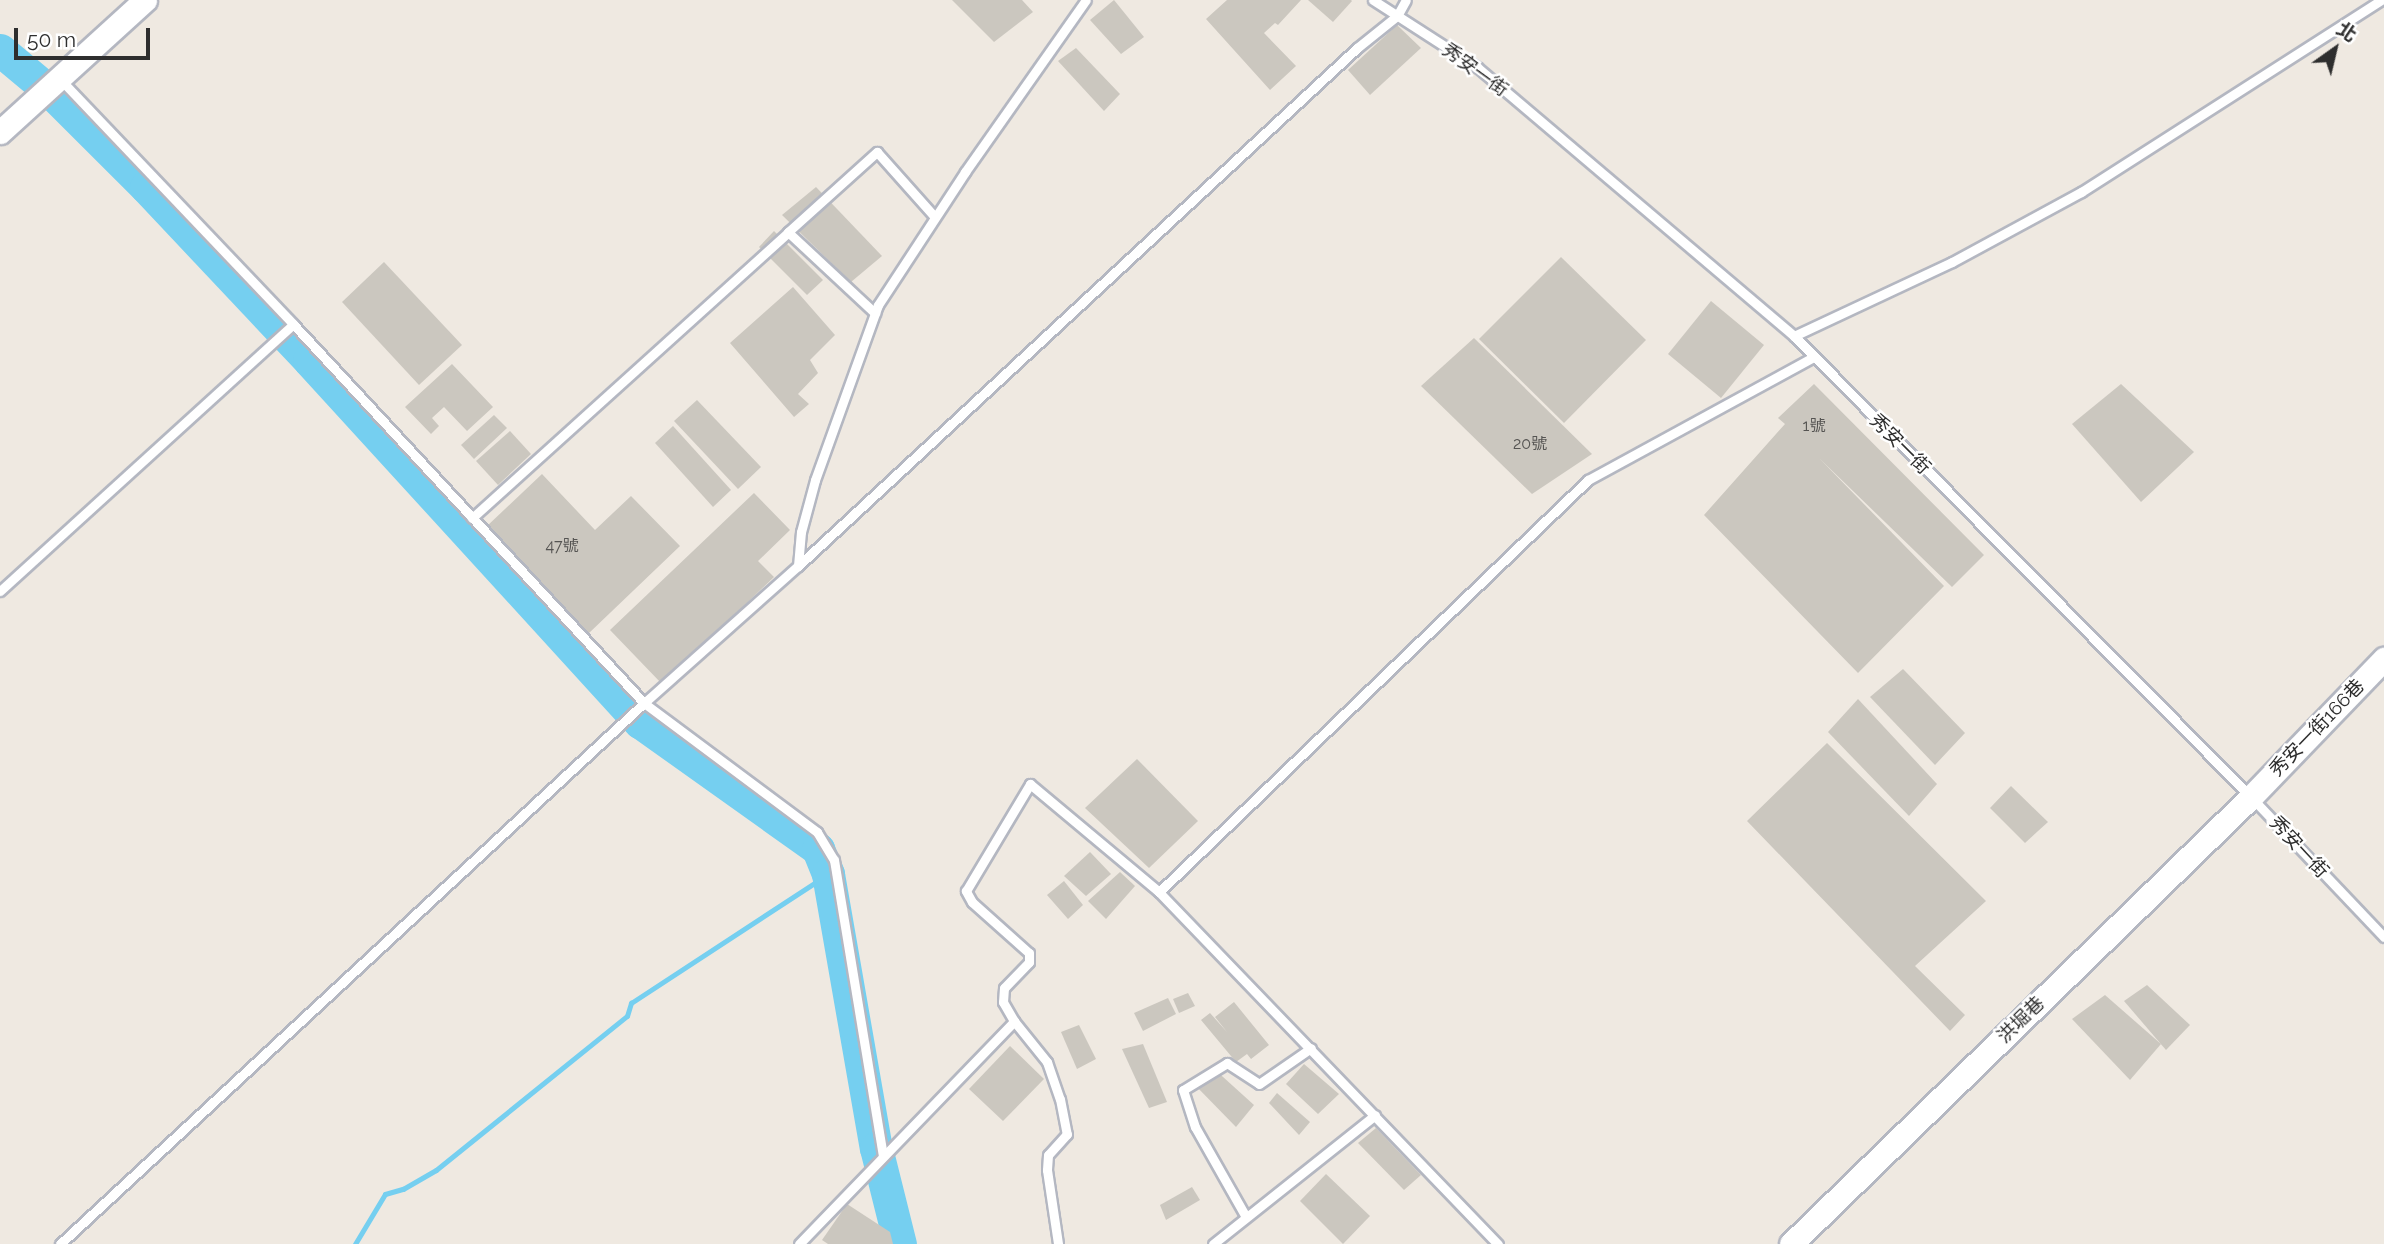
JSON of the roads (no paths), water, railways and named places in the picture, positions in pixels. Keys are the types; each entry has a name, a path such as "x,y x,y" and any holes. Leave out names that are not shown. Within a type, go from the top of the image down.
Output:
{"street":[{"path":"0,132 145,0"},
{"name":"秀安一街166巷","path":"2251,797 2384,659"},
{"name":"洪堀巷","path":"1791,1244 2251,797"}],"lane":[{"path":"798,566 801,532 815,480 875,313 935,217 1086,0"},
{"name":"秀安一街","path":"1373,0 1477,67 1794,336 2251,797 2384,937"},
{"path":"60,1244 644,703 798,566 1347,58 1397,16 1406,0"},
{"path":"1794,336 1952,262 2081,192 2381,0"},
{"path":"60,79 293,324 644,703 817,832 834,860 883,1155"},
{"path":"472,518 877,152 935,217"},
{"path":"788,232 875,313"},
{"path":"0,591 293,324"},
{"path":"1159,892 1588,480 1814,357"},
{"path":"1058,1244 1047,1170 1048,1155 1067,1134 1060,1099 1047,1062 1014,1021 1003,1002 1004,988 1029,962 1029,953 972,902 966,891 1030,784 1159,892 1499,1244"},
{"path":"799,1244 1014,1021"},
{"path":"1246,1217 1195,1127 1183,1090 1227,1063 1259,1084 1311,1048"},
{"path":"1213,1244 1376,1115"}],"waterway":[{"path":"0,50 54,95 146,187 309,360 640,722 818,849 828,874 876,1148 900,1244"},
{"path":"355,1244 385,1194 403,1189 436,1170 627,1016 631,1003 828,874"}]}
